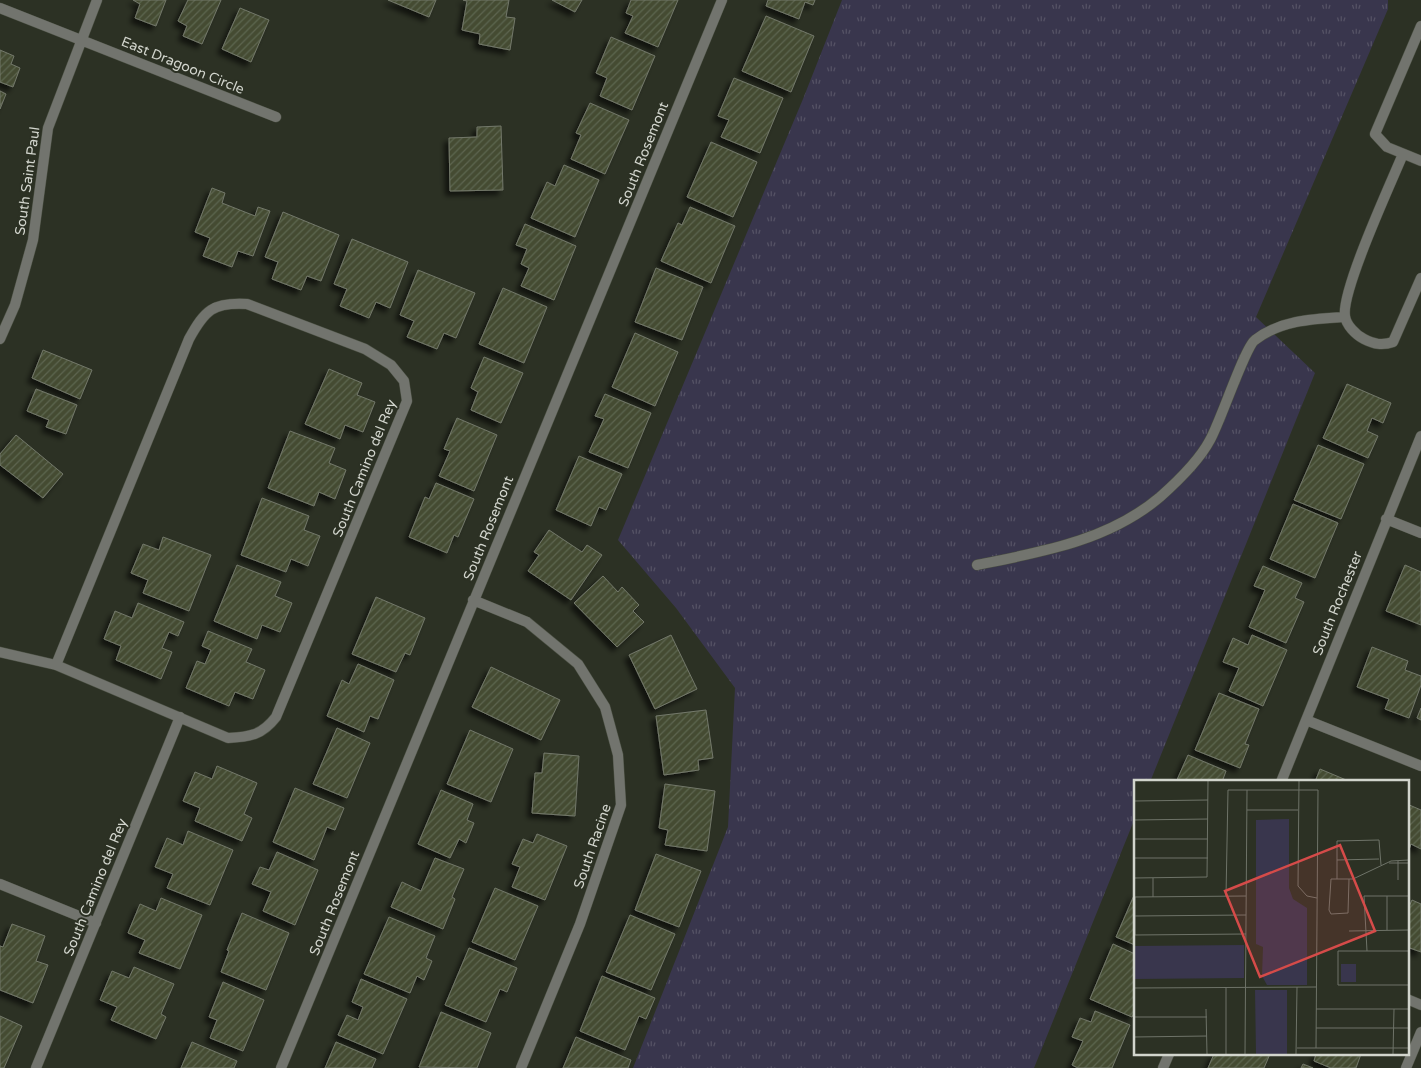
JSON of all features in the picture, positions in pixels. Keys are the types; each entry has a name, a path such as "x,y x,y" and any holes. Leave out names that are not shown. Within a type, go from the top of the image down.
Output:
{"street":[{"name":"South Saint Paul","path":"0,340 15,305 33,240 48,128 97,0"},
{"name":"South Rosemont","path":"281,1068 722,0"},
{"name":"East Dragoon Circle","path":"0,8 276,117"},
{"path":"1421,26 1375,134 1388,147 1421,162"},
{"path":"1403,154 1362,254 1346,301 1345,317 1350,327 1362,338 1375,344 1386,345 1393,342 1421,278"},
{"name":"South Camino del Rey","path":"0,652 56,665 228,738 246,737 266,730 276,717 407,401 404,381 391,365 365,349 247,304 227,303 210,308 200,319 186,348 56,665"},
{"path":"977,565 1048,550 1091,537 1126,522 1160,497 1187,470 1210,441 1252,341 1278,325 1345,317"},
{"name":"South Rochester","path":"1282,780 1421,436"},
{"path":"1386,519 1421,533"},
{"name":"South Racine","path":"473,600 528,622 578,664 605,707 618,755 622,805 580,924 521,1068"},
{"name":"South Camino del Rey","path":"36,1068 180,717"},
{"path":"1306,720 1421,766"},
{"path":"0,884 96,922"},
{"path":"1408,999 1421,1005"},
{"path":"1406,1068 1421,1032"},
{"path":"1163,1068 1168,1056"}],"green space":[{"path":"842,0 1388,0 1388,9 1256,317 1315,373 1151,780 1134,780 1134,820 1034,1068 633,1068 728,827 735,688 676,608 618,540 803,99"}],"building":[{"path":"133,0 166,0 156,26 135,18 140,4"},
{"path":"188,0 221,0 202,44 183,36 187,26 178,21"},
{"path":"388,0 436,0 429,17"},
{"path":"463,0 509,0 506,17 515,18 510,50 479,44 480,34 462,30 467,1"},
{"path":"552,0 582,0 575,12"},
{"path":"631,0 678,0 658,47 625,33 633,16 626,13"},
{"path":"768,0 815,0 813,5 805,2 799,19 766,6"},
{"path":"240,8 269,20 251,62 222,49"},
{"path":"766,16 814,36 791,92 742,71"},
{"path":"611,37 655,56 632,110 600,96 607,78 596,73"},
{"path":"0,50 14,56 11,64 20,68 13,87 0,82"},
{"path":"734,78 783,98 760,153 721,137 729,120 718,116"},
{"path":"0,91 6,94 0,109"},
{"path":"590,103 629,120 605,174 571,159 581,135 576,133"},
{"path":"501,126 503,190 450,191 449,138 477,137 477,127"},
{"path":"711,142 757,162 733,217 687,197"},
{"path":"564,165 599,180 575,237 531,218 547,182 555,186"},
{"path":"212,188 225,193 222,203 255,216 258,207 270,211 253,256 238,251 232,267 203,256 210,238 195,232"},
{"path":"690,207 735,226 711,283 661,261 678,223 682,225"},
{"path":"283,212 339,235 321,281 307,276 301,290 272,279 278,262 265,257"},
{"path":"525,224 576,246 554,300 521,286 529,268 521,264 527,249 516,245"},
{"path":"352,239 408,262 390,308 376,302 369,318 340,306 347,289 334,284"},
{"path":"656,268 703,287 682,340 635,322"},
{"path":"418,270 475,293 456,338 444,333 437,349 407,337 414,321 400,315"},
{"path":"503,288 547,307 524,363 479,344"},
{"path":"635,333 678,352 655,406 612,387"},
{"path":"43,350 92,370 80,399 32,378"},
{"path":"484,357 523,373 501,423 471,410 478,392 471,388"},
{"path":"329,369 362,383 357,395 375,402 363,432 345,425 340,439 305,424"},
{"path":"1347,384 1391,403 1383,423 1372,418 1367,431 1378,436 1368,458 1323,438"},
{"path":"36,389 77,405 66,434 46,427 49,420 27,411"},
{"path":"605,394 651,413 628,468 589,452 604,419 595,416"},
{"path":"457,418 497,435 474,491 439,476 450,451 444,449"},
{"path":"290,431 335,448 329,463 346,470 335,499 319,492 314,506 268,488"},
{"path":"16,435 63,474 43,498 0,465 0,454"},
{"path":"1318,445 1364,464 1341,519 1294,500"},
{"path":"579,456 622,474 606,510 599,507 591,526 556,510"},
{"path":"436,483 474,499 458,537 454,535 447,553 409,537 425,497 429,499"},
{"path":"262,498 309,516 304,530 320,536 308,566 291,559 286,572 241,555"},
{"path":"1293,504 1338,523 1315,578 1270,559"},
{"path":"549,530 582,552 587,545 602,555 571,600 528,571 539,555 534,552"},
{"path":"163,537 211,555 189,611 143,593 148,580 131,573 143,544 159,550"},
{"path":"237,565 281,582 275,596 292,603 280,632 262,625 257,639 214,621"},
{"path":"1405,565 1421,572 1421,625 1386,611"},
{"path":"1263,566 1302,583 1295,598 1304,602 1286,643 1249,627 1265,590 1254,586"},
{"path":"603,576 618,592 622,587 639,605 633,611 644,622 617,647 574,603"},
{"path":"376,597 425,618 410,655 405,653 396,672 352,654"},
{"path":"138,603 184,622 178,636 169,632 162,648 172,652 161,679 116,660 121,646 104,639 115,611 132,618"},
{"path":"208,631 252,649 246,662 265,670 253,699 235,692 229,706 186,688 197,661 205,664 211,650 202,646"},
{"path":"671,635 697,689 655,709 629,655"},
{"path":"1252,635 1287,650 1263,706 1229,691 1239,668 1223,662 1233,638 1248,645"},
{"path":"1372,647 1408,661 1405,670 1421,676 1421,685 1409,718 1385,709 1389,699 1357,687"},
{"path":"358,664 394,680 378,719 370,716 364,732 327,716 342,680 349,684"},
{"path":"491,667 560,700 541,740 472,707"},
{"path":"1219,693 1259,709 1245,744 1249,745 1240,768 1195,750"},
{"path":"1421,708 1421,720 1417,718"},
{"path":"706,710 713,758 698,760 699,770 664,775 656,716"},
{"path":"337,728 370,743 347,798 313,784"},
{"path":"470,730 513,749 491,802 447,784"},
{"path":"544,753 579,756 575,816 532,813 535,773 542,773"},
{"path":"1188,755 1226,771 1223,780 1177,780"},
{"path":"217,766 257,783 244,814 252,818 242,841 195,821 200,808 183,801 195,772 212,779"},
{"path":"1320,769 1346,780 1316,780"},
{"path":"665,784 715,791 707,851 665,845 668,830 659,828"},
{"path":"295,788 344,808 335,830 327,827 314,860 273,842"},
{"path":"441,790 473,804 467,820 474,823 466,843 459,839 450,858 418,844"},
{"path":"1408,804 1421,810 1421,849 1411,844 1408,852"},
{"path":"188,831 233,850 210,905 167,888 173,874 155,867 167,838 183,845"},
{"path":"537,834 567,846 545,900 512,887 520,867 512,864 523,839 533,843"},
{"path":"277,852 318,870 295,925 263,911 271,892 252,884 260,867 269,870"},
{"path":"656,854 701,871 679,927 635,910"},
{"path":"435,858 464,869 452,897 455,899 443,929 391,907 402,882 421,891"},
{"path":"495,888 538,906 515,960 472,942"},
{"path":"1134,895 1134,945 1116,937"},
{"path":"161,898 202,915 180,969 139,953 145,940 128,933 140,904 156,911"},
{"path":"1412,900 1421,904 1421,952 1408,947 1408,909"},
{"path":"242,913 289,933 266,990 221,972 229,951 227,950"},
{"path":"630,915 675,934 651,990 606,972"},
{"path":"389,917 435,936 426,958 432,961 424,980 417,976 410,993 364,974"},
{"path":"12,924 45,936 36,961 48,965 33,1003 0,990 0,946 3,947"},
{"path":"1113,944 1134,954 1134,1013 1132,1017 1090,999"},
{"path":"469,948 517,968 507,992 500,989 486,1022 445,1005"},
{"path":"134,967 174,984 161,1014 166,1017 156,1039 111,1020 117,1007 100,1000 112,971 129,978"},
{"path":"602,976 655,998 646,1019 639,1016 625,1050 580,1031"},
{"path":"361,979 407,999 383,1054 338,1035 347,1015 358,1020 363,1007 352,1002"},
{"path":"223,982 264,1000 243,1051 210,1038 217,1020 209,1017"},
{"path":"1095,1011 1130,1025 1112,1068 1078,1068 1072,1065 1083,1041 1072,1037 1080,1018 1091,1022"},
{"path":"441,1012 491,1033 477,1068 419,1067"},
{"path":"0,1016 22,1026 4,1068 0,1068"},
{"path":"576,1037 631,1060 628,1068 563,1068"},
{"path":"192,1042 237,1061 234,1068 181,1068"},
{"path":"336,1042 376,1059 372,1068 325,1068"},
{"path":"1213,1056 1269,1056 1264,1068 1208,1068"},
{"path":"1315,1056 1360,1056 1356,1068 1331,1068 1314,1061"},
{"path":"1303,1064 1313,1068 1301,1068"}]}
